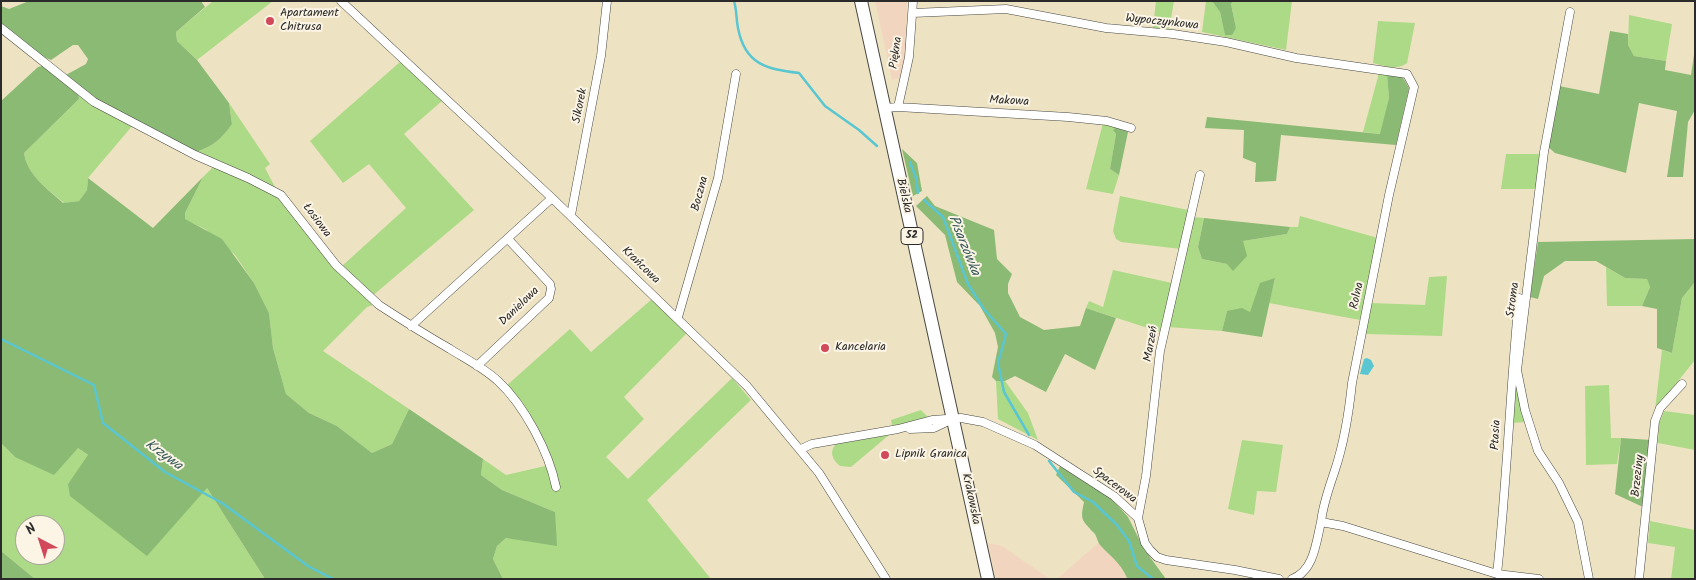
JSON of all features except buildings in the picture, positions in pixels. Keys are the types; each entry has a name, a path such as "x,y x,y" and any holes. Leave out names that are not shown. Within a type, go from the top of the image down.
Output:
{"main road":[{"name":"Bielska","path":"861,1 891,108 953,419"},
{"name":"Krakowska","path":"953,419 988,579"}],"street":[{"name":"Sikorek","path":"570,215 601,56 607,1"},
{"name":"Piękna","path":"891,108 910,57 912,1"},
{"name":"Krańcowa","path":"343,2 570,215 747,386 801,449 886,579"},
{"name":"Wypoczynkowa","path":"913,12 1006,9 1106,28 1173,34 1226,42 1296,58 1407,74"},
{"name":"Stroma","path":"1570,12 1544,152 1517,370 1525,410 1538,452 1559,484 1578,522 1588,579"},
{"name":"Łosiowa","path":"1,28 94,102 195,155 281,195 324,250 367,296 499,382 518,404 552,468 556,487"},
{"name":"Boczna","path":"678,318 718,178 736,74"},
{"name":"Rolna","path":"1321,522 1323,502 1335,469 1350,405 1352,383 1389,195 1414,87 1407,74"},
{"name":"Makowa","path":"891,108 1068,117 1107,121 1131,128"},
{"name":"Marzeń","path":"1138,518 1146,476 1160,351 1200,175"},
{"path":"411,326 552,198"},
{"name":"Danielowa","path":"477,366 551,293 550,284 508,238"},
{"name":"Ptasia","path":"1497,574 1504,508 1512,362 1520,298"},
{"name":"Brzeziny","path":"1639,579 1655,422 1660,408 1682,384"},
{"name":"Spacerowa","path":"801,449 812,444 898,429 932,420 969,419 984,422 1035,445 1114,496 1138,518 1145,543 1157,557 1279,579"},
{"path":"1292,579 1306,570 1312,558 1321,522 1343,526 1497,574 1539,579"}],"shaded area":[{"path":"875,1 907,1 906,49 900,78 892,80"},
{"path":"988,543 1002,546 1050,579 996,579"},
{"path":"1098,543 1120,564 1127,579 1057,579"}],"green space":[{"path":"29,1 201,1 205,7 176,32 177,41 197,60 229,103 232,124 217,141 196,152 95,100 64,76 86,64 88,59 78,45 73,45 51,60 41,56 1,25 1,6 9,9"},
{"path":"213,1 273,1 197,60 177,41 176,32"},
{"path":"1156,1 1174,1 1169,30 1153,28"},
{"path":"1206,1 1212,1 1220,12 1225,34 1236,28 1231,4 1233,1 1292,1 1286,50 1202,32"},
{"path":"1212,1 1233,1 1231,4 1236,28 1232,35 1225,35 1220,12"},
{"path":"1629,15 1672,24 1666,61 1634,56 1628,45"},
{"path":"1378,21 1415,23 1407,63 1399,67 1391,67 1373,63"},
{"path":"1610,31 1628,34 1628,45 1634,56 1666,61 1665,70 1691,75 1695,48 1695,110 1688,122 1683,177 1667,177 1677,111 1639,103 1626,173 1555,153 1547,146 1559,86 1599,94"},
{"path":"400,62 442,101 404,134 474,210 371,297 342,266 406,208 369,164 343,183 310,141"},
{"path":"46,65 78,92 79,99 24,153 29,168 45,187 63,203 79,201 87,190 88,178 153,228 203,177 185,213 185,219 222,239 254,283 269,313 273,348 286,394 309,413 337,426 372,453 392,444 409,409 483,459 481,475 502,490 555,512 557,546 506,538 497,546 493,559 503,579 265,579 207,488 147,556 70,496 68,484 88,455 78,448 54,475 15,457 1,443 1,101 38,67"},
{"path":"1379,73 1387,74 1389,98 1381,134 1363,132"},
{"path":"1387,74 1402,76 1409,88 1396,145 1281,135 1276,181 1255,182 1256,163 1243,158 1244,130 1205,128 1207,117 1380,134 1389,98"},
{"path":"78,92 133,125 88,178 87,190 79,201 64,203 34,175 29,168 24,153 79,99"},
{"path":"229,103 270,164 265,168 275,187 272,188 196,152 217,141 232,124"},
{"path":"1103,123 1117,126 1113,130 1116,134 1110,169 1119,175 1113,194 1086,189"},
{"path":"1117,126 1128,132 1119,175 1110,169 1116,134 1113,130"},
{"path":"902,149 917,163 922,191 913,196"},
{"path":"1506,154 1539,154 1541,160 1535,189 1501,189"},
{"path":"215,165 277,197 334,266 373,305 367,307 323,351 409,409 392,444 372,453 337,426 309,413 286,394 273,348 269,313 254,283 235,255 205,229 185,220 185,213 203,177"},
{"path":"927,196 935,206 994,230 997,259 1012,274 1008,284 1008,293 1020,317 1044,330 1080,326 1086,308 1116,318 1095,370 1065,354 1046,392 1015,376 1005,381 996,381 992,377 998,347 995,333 980,306 957,282 945,235 916,206"},
{"path":"1120,196 1188,210 1181,249 1121,242 1116,239 1113,231"},
{"path":"1300,216 1378,238 1360,320 1269,303 1275,279 1250,312 1227,311 1222,331 1168,327 1194,217 1204,218 1198,247 1202,259 1227,264 1243,241 1287,234 1290,227 1298,227"},
{"path":"1204,218 1290,227 1287,234 1243,241 1247,256 1233,271 1227,264 1202,259 1198,247"},
{"path":"1695,239 1695,282 1682,298 1672,353 1657,348 1657,309 1642,306 1650,287 1647,279 1625,278 1596,261 1565,261 1544,276 1538,299 1530,297 1538,242"},
{"path":"1606,267 1625,278 1647,279 1650,287 1642,306 1607,306"},
{"path":"1113,270 1172,283 1160,332 1086,308 1089,301 1103,307"},
{"path":"1447,276 1442,336 1365,334 1371,303 1425,305 1429,277"},
{"path":"1275,278 1262,337 1222,331 1227,311 1242,308 1250,312 1260,283"},
{"path":"1695,282 1695,360 1655,410 1662,350 1672,353 1682,298"},
{"path":"652,299 687,333 624,397 644,419 606,457 628,479 732,378 751,400 647,500 711,579 503,579 493,559 497,546 506,538 526,539 555,512 502,490 481,475 483,459 506,475 545,466 551,460 505,387 570,329 591,352"},
{"path":"1515,380 1525,422 1511,423"},
{"path":"996,381 1005,381 1028,413 1038,440 998,419"},
{"path":"1609,385 1611,438 1621,438 1617,464 1586,465 1585,386"},
{"path":"921,410 928,417 892,425 891,420"},
{"path":"1664,411 1695,415 1695,450 1658,443 1659,424"},
{"path":"889,435 851,467 840,466 833,458 832,452 836,444"},
{"path":"1621,438 1651,440 1643,507 1615,494"},
{"path":"1242,440 1283,445 1276,492 1257,491 1254,515 1228,509"},
{"path":"1,443 15,457 78,448 89,456 68,484 207,488 265,579 35,579 18,565 65,565 65,515 15,515 15,563 1,551"},
{"path":"1060,466 1113,500 1128,517 1144,549 1166,579 1127,578 1084,522 1082,513 1084,502 1056,475"},
{"path":"1650,521 1695,530 1695,579 1671,579 1675,547 1648,543"},
{"path":"1,551 15,563 15,565 18,565 35,579 1,579"}],"water":[{"path":"1364,359 1371,360 1374,366 1368,375 1360,374"}],"waterway":[{"name":"Pisarzówka","path":"734,1 741,40 752,57 767,67 799,73 825,106 859,130 877,146"},
{"name":"Pisarzówka","path":"910,162 916,178 918,193"},
{"name":"Pisarzówka","path":"924,200 943,217 968,284 983,308 1006,334 998,363 1004,392 1029,435"},
{"name":"Krzywa","path":"1,339 94,385 103,423 165,472 222,503 308,566 333,579"},
{"name":"Pisarzówka","path":"1049,461 1074,492 1093,502 1117,525 1129,541 1137,566 1153,579"}],"place":[{"name":"Apartament Chitrusa","path":"270,21"},
{"name":"Kancelaria","path":"825,348"},
{"name":"Lipnik Granica","path":"885,455"}]}
